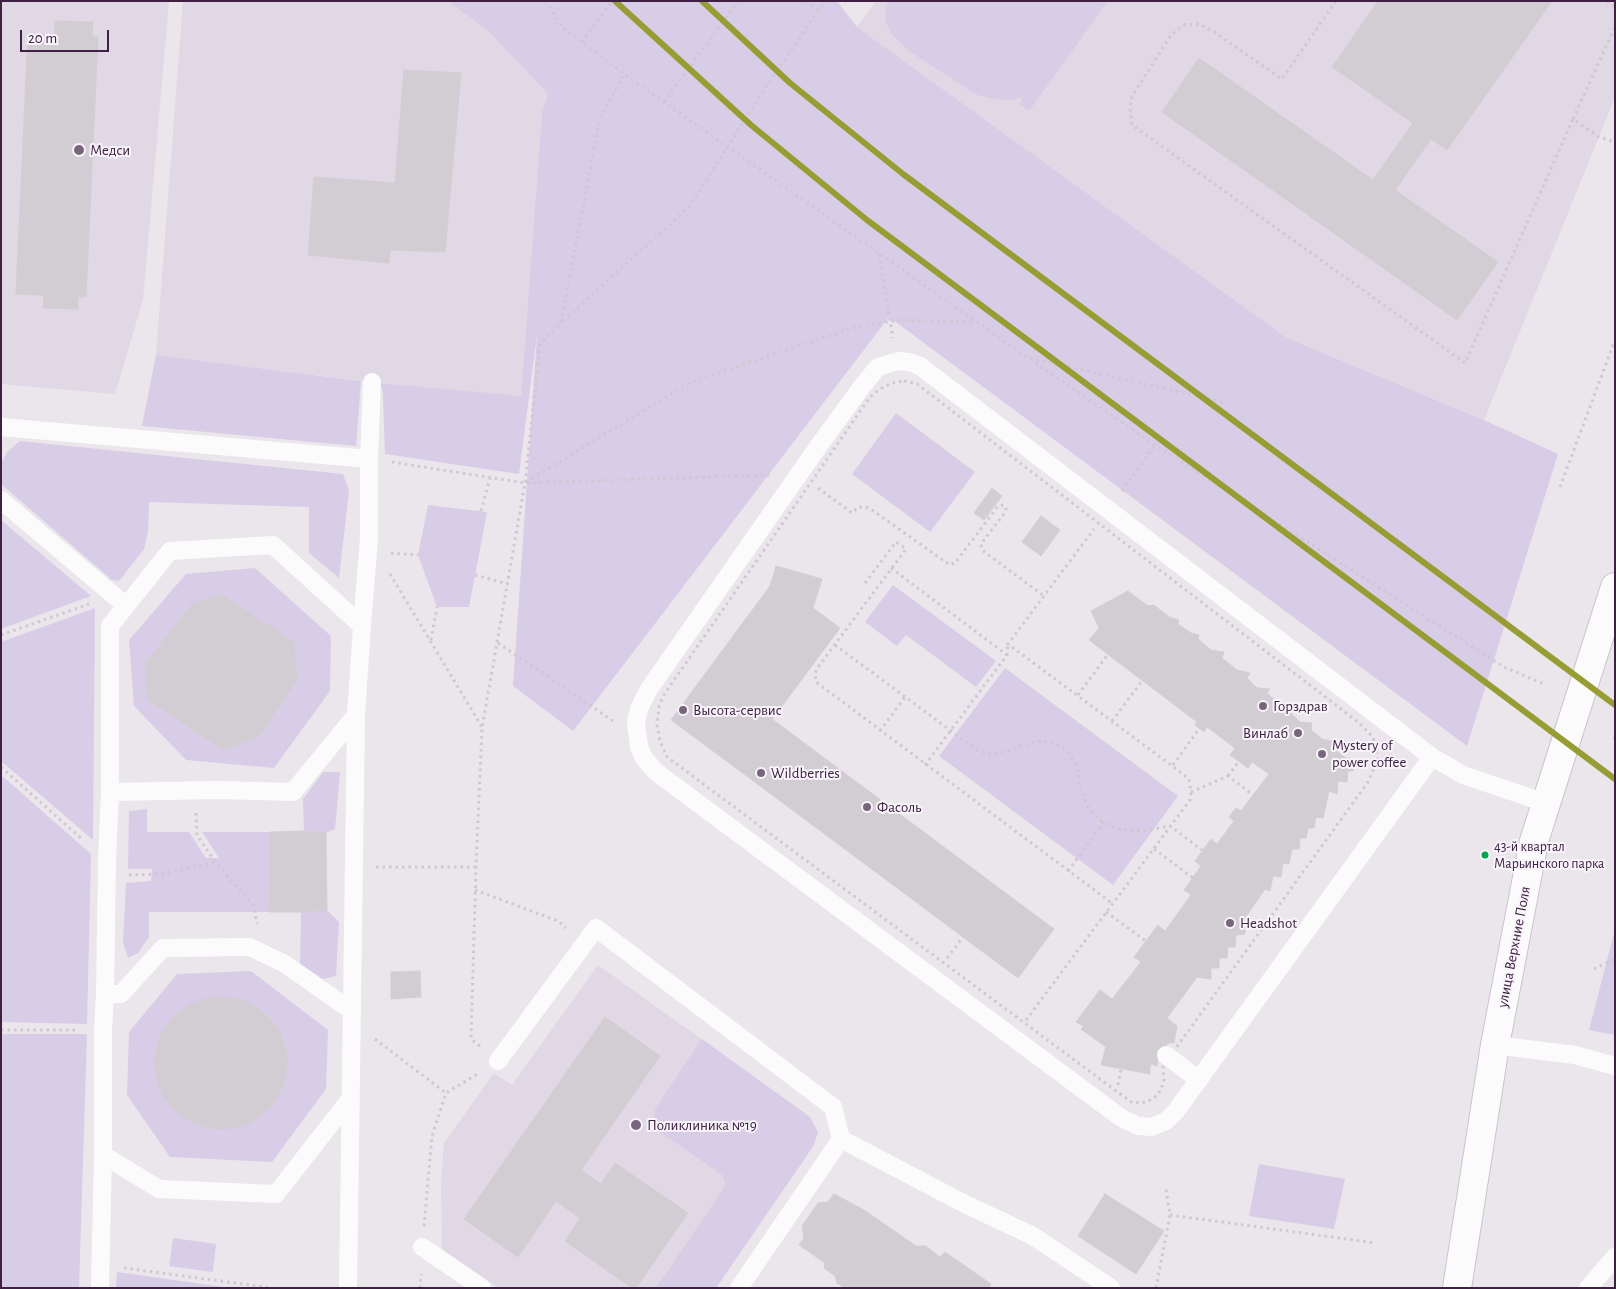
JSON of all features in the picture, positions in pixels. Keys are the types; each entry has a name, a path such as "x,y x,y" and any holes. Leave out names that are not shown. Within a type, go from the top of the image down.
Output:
{"main road":[{"name":"улица Верхние Поля","path":"1457,1288 1495,1045 1534,841 1614,592"}],"lane":[{"path":"1432,757 1176,1111 1166,1121 1152,1127 1138,1126 1120,1117 656,772 644,758 637,737 636,722 639,709 649,689 863,385 878,367 898,361 920,366 1103,516 1432,757 1463,775 1546,803"},
{"path":"348,1288 356,714 362,626 373,545 369,459 372,382"},
{"path":"1,427 369,459"},
{"path":"1,500 119,600"},
{"path":"100,1288 103,1030 110,792 110,626 119,600 170,551 273,545 362,626"},
{"path":"110,792 219,790 293,792 356,714"},
{"path":"498,1061 596,928 833,1107 841,1139 962,1203 1033,1236 1111,1288"},
{"path":"105,994 121,994 163,948 250,947 285,964 352,1016"},
{"path":"1495,1045 1575,1056 1615,1066"},
{"path":"1167,1057 1199,1080"},
{"path":"103,1155 159,1189 276,1194 351,1098"},
{"path":"739,1288 841,1139"},
{"path":"422,1247 482,1288"},
{"path":"1588,1288 1615,1257"}],"path":[{"path":"546,1 562,27 624,74 1155,446 1504,667 1544,684"},
{"path":"582,42 612,1"},
{"path":"664,102 738,1"},
{"path":"806,1 819,10"},
{"path":"420,1288 432,1136 446,1093 498,1061 471,1039 482,728 525,483 540,345 561,322 689,207 727,146 825,1"},
{"path":"1336,1 1282,79 1214,32 1199,24 1183,25 1171,34 1132,96 1130,107 1132,125 1465,363 1615,27"},
{"path":"1607,1 1615,7"},
{"path":"561,322 600,118 624,74"},
{"path":"1573,119 1599,137 1615,142"},
{"path":"879,253 898,361"},
{"path":"525,483 691,382 855,327 899,320 976,322"},
{"path":"1560,487 1615,340"},
{"path":"1027,358 1224,402"},
{"path":"925,765 1007,655 1008,644 1155,446"},
{"path":"369,459 525,483 799,474 852,513 858,507 866,507 872,510 950,566 956,562 998,506 1004,505 1006,511 981,544 982,550 1044,596"},
{"path":"481,511 490,478"},
{"path":"865,583 896,542 906,549 815,673 816,682 1113,904"},
{"path":"373,545 418,555"},
{"path":"373,545 482,728"},
{"path":"891,568 1007,655"},
{"path":"475,575 508,584"},
{"path":"1,635 119,600"},
{"path":"430,641 437,607"},
{"path":"498,642 637,737"},
{"path":"1008,644 1172,765 1189,780 1191,792 1190,800 1044,997"},
{"path":"835,645 977,750 989,754 998,754 1034,742 1054,743 1062,748 1068,752 1076,764 1079,774 1079,786 1086,806 1104,822 1120,829 1143,831 1170,826 1202,850"},
{"path":"1078,695 1108,654"},
{"path":"1112,721 1142,682"},
{"path":"880,731 905,697"},
{"path":"1172,765 1199,729"},
{"path":"1615,737 1613,742 1615,742"},
{"path":"1133,1103 1147,1102 1158,1095 1164,1082 1163,1066 1167,1057 1368,782 1378,759"},
{"path":"1191,792 1228,776 1239,761"},
{"path":"1228,776 1253,795"},
{"path":"197,806 197,835 215,862 253,905 264,954"},
{"path":"1068,871 1104,822"},
{"path":"1154,849 1193,878"},
{"path":"354,866 476,867"},
{"path":"475,890 558,921 584,944"},
{"path":"1106,912 1146,941"},
{"path":"944,963 963,937"},
{"path":"1594,969 1615,959"},
{"path":"352,1016 424,1078 446,1093"},
{"path":"1,1030 103,1030"},
{"path":"1116,1091 1121,1069"},
{"path":"1156,1288 1170,1215 1166,1189"},
{"path":"1170,1215 1376,1243"},
{"path":"100,1265 272,1288"}],"shaded area":[{"name":"Медси","path":"1,1 169,1 143,300 115,394 1,384"},
{"path":"183,1 448,1 490,33 548,94 542,112 521,397 380,383 156,355"},
{"path":"448,1 837,1 857,27 1287,338 1484,420 1558,454 1467,746 889,317 573,731 513,686 537,335 519,474 385,454 383,394 380,383 521,396 542,112 548,94 490,33"},
{"path":"876,1 1615,1 1615,97 1484,420 1287,338 857,27"},
{"path":"888,1 1108,1 1029,111 1019,104 1023,97 1011,100 977,95 912,53 892,35 886,22 885,13"},
{"path":"156,355 361,381 356,446 142,426"},
{"path":"896,413 975,472 930,532 852,474"},
{"path":"20,441 343,474 349,491 339,578 309,553 309,507 149,502 148,531 144,549 119,581 112,580 1,484 1,464 7,452"},
{"path":"428,505 487,512 469,607 437,607 418,555"},
{"path":"1,520 91,596 1,629"},
{"path":"255,568 331,636 330,691 274,768 186,760 134,706 129,640 186,574"},
{"path":"893,585 996,661 976,687 906,635 897,646 865,622"},
{"path":"95,608 93,840 1,761 1,642"},
{"path":"1005,668 1178,796 1113,885 939,756"},
{"path":"323,772 340,772 335,829 326,833 304,831 303,799"},
{"path":"1,775 91,854 87,1024 1,1022"},
{"path":"147,809 147,832 189,832 206,858 219,858 202,832 270,832 269,912 149,912 149,937 138,953 128,958 123,943 126,883 151,881 152,869 128,869 129,811"},
{"path":"327,910 339,922 336,976 322,979 300,964 301,912"},
{"path":"1615,929 1615,1035 1589,1030"},
{"name":"Поликлиника №19","path":"598,965 810,1117 814,1145 716,1288 498,1288 442,1249 441,1183 444,1143 494,1073 512,1085"},
{"path":"251,971 328,1030 326,1089 272,1162 170,1157 127,1095 129,1032 177,974"},
{"path":"1,1034 87,1034 79,1288 1,1288"},
{"path":"702,1039 810,1117 818,1132 814,1145 716,1288 656,1288 724,1188 725,1180 722,1175 653,1127 655,1109"},
{"path":"1259,1164 1345,1179 1334,1229 1249,1216"},
{"path":"173,1238 216,1244 213,1272 169,1266"},
{"path":"117,1272 231,1288 116,1288"}],"building":[{"path":"1378,1 1552,1 1447,150 1431,139 1395,190 1498,262 1457,320 1162,112 1199,58 1373,180 1413,123 1332,67"},
{"path":"55,21 93,22 92,37 98,37 86,297 78,297 78,309 43,308 44,295 16,294 28,34 55,35"},
{"path":"404,70 461,73 445,252 390,250 389,263 308,255 314,177 395,183"},
{"path":"992,488 1002,496 984,520 974,513"},
{"path":"1041,516 1060,530 1041,556 1022,542"},
{"path":"776,566 822,579 813,608 840,628 736,768 671,720 770,586"},
{"path":"1128,591 1148,606 1154,605 1169,617 1179,620 1178,624 1191,633 1199,635 1198,639 1211,650 1224,652 1222,658 1237,670 1250,673 1247,678 1257,688 1270,689 1267,693 1279,704 1293,708 1290,712 1300,722 1312,723 1311,730 1322,739 1335,742 1331,746 1344,757 1355,760 1353,771 1348,771 1347,782 1338,781 1337,794 1329,791 1323,818 1316,817 1314,828 1308,828 1306,838 1300,838 1299,849 1292,849 1289,864 1283,863 1281,877 1273,876 1270,891 1265,889 1245,918 1245,934 1236,935 1235,947 1228,947 1227,958 1219,958 1219,968 1211,968 1211,979 1197,977 1167,1018 1177,1026 1174,1043 1167,1043 1166,1055 1159,1054 1157,1066 1150,1064 1150,1074 1101,1065 1106,1047 1081,1029 1084,1026 1076,1022 1100,990 1112,999 1141,962 1134,957 1158,925 1165,931 1191,895 1184,890 1201,866 1195,861 1211,839 1217,844 1234,821 1229,817 1236,808 1241,811 1269,774 1252,762 1248,768 1230,755 1235,748 1207,727 1204,732 1195,725 1197,722 1089,640 1099,628 1091,611"},
{"path":"222,595 294,642 297,680 259,736 223,750 148,700 145,664 193,603"},
{"path":"772,719 1054,929 1018,978 736,768"},
{"path":"304,831 326,833 327,910 269,912 270,832"},
{"path":"420,971 421,997 391,999 391,972"},
{"path":"221,997 234,998 246,1002 268,1016 282,1038 286,1050 286,1076 282,1088 268,1110 246,1124 234,1128 221,1129 208,1128 196,1124 174,1110 160,1088 156,1076 155,1063 156,1050 160,1038 174,1016 196,1002 208,998"},
{"path":"605,1017 660,1056 581,1170 601,1184 615,1163 688,1213 636,1288 632,1288 565,1241 580,1218 556,1201 518,1257 464,1219"},
{"path":"834,1194 864,1210 916,1246 926,1246 940,1257 945,1252 991,1284 989,1288 845,1288 837,1283 835,1276 824,1268 825,1263 799,1245 804,1238 802,1226 818,1203 828,1202"},
{"path":"1105,1194 1164,1231 1136,1274 1078,1236"}],"transit line":[{"path":"615,1 751,125 867,220 1615,779"},
{"path":"702,1 790,83 903,174 1615,705"}],"place":[{"name":"Медси","path":"79,150"},
{"name":"Горздрав","path":"1263,706"},
{"name":"Высота-сервис","path":"683,710"},
{"name":"Винлаб","path":"1298,733"},
{"name":"Mystery of power coffee","path":"1322,754"},
{"name":"Wildberries","path":"761,773"},
{"name":"Фасоль","path":"867,807"},
{"name":"43-й квартал Марьинского парка","path":"1485,855"},
{"name":"Headshot","path":"1230,923"},
{"name":"Поликлиника №19","path":"636,1125"}]}
